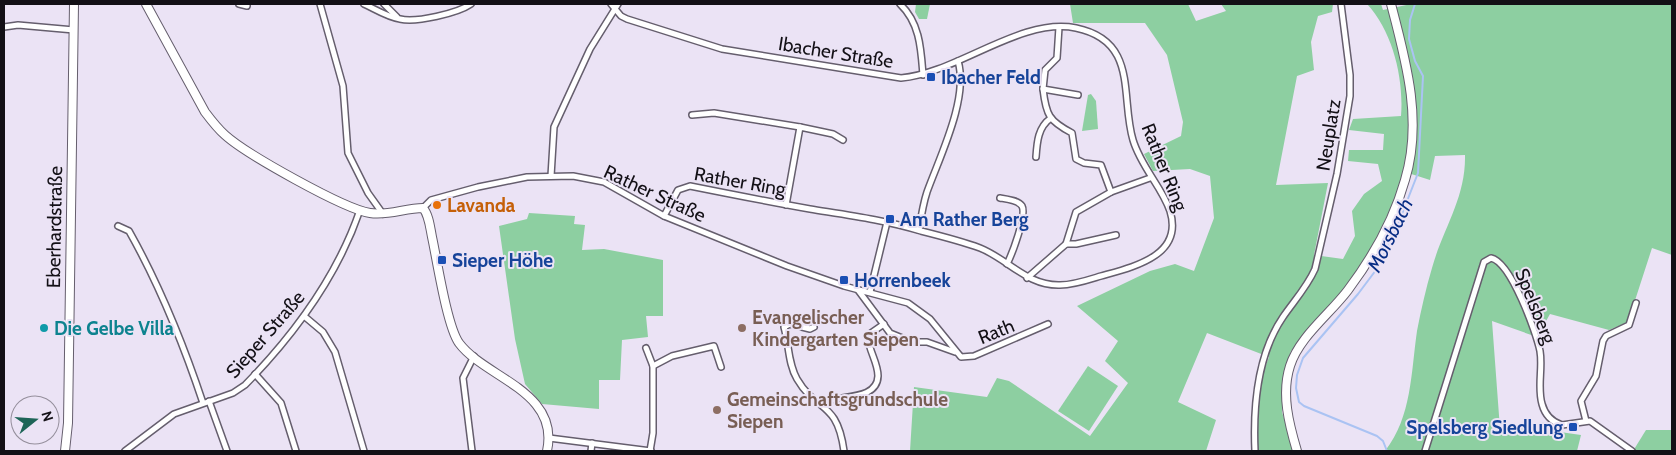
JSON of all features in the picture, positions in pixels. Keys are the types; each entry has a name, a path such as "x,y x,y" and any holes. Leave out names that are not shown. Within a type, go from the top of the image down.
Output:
{"main road":[{"name":"Eberhardstraße","path":"65,451 68,414 74,4"},
{"path":"146,4 205,112 225,136 238,146 332,198 360,210 383,214 423,208 431,232 454,334 460,345 530,397 544,421 549,438 547,451"},
{"path":"1297,451 1286,397 1288,375 1293,359 1310,335 1348,291 1370,257 1405,180 1411,145 1412,100 1391,4"}],"street":[{"path":"239,4 247,6 247,4"},
{"path":"320,4 343,86 348,153 368,193 383,214"},
{"path":"364,4 399,20 457,11 471,4"},
{"path":"384,4 399,20"},
{"path":"900,4 908,12 917,30 923,75"},
{"name":"Neuplatz","path":"1255,451 1256,415 1263,359 1282,318 1310,282 1315,269 1337,174 1350,96 1350,75 1341,4"},
{"path":"551,176 554,127 590,49 615,5"},
{"name":"Ibacher Straße","path":"615,5 627,19 722,49 890,77 923,75 1028,33 1059,27"},
{"path":"4,28 18,25 74,30"},
{"path":"1059,27 1057,58 1045,70 1043,89 1045,104 1054,124 1072,133 1074,154 1078,161 1101,165 1111,192"},
{"name":"Rather Ring","path":"664,216 678,190 686,186 887,222 919,230 980,248 1027,278 1050,284 1068,285 1135,266 1159,253 1171,234 1171,214 1150,178 1133,140 1126,80 1116,55 1100,38 1089,32 1059,27"},
{"path":"919,230 926,195 954,122 961,72 958,61"},
{"path":"1043,89 1078,95"},
{"path":"692,115 714,113 800,127 833,134 842,140"},
{"path":"1036,156 1037,141 1044,123 1051,118"},
{"path":"786,205 800,127"},
{"name":"Rather Straße","path":"423,208 431,200 478,186 508,180 551,176 587,178 604,182 664,216 787,266 870,292"},
{"path":"1027,278 1066,244 1076,212 1111,192 1150,178"},
{"path":"1000,198 1018,202 1023,208 1024,215 1014,251 1007,264"},
{"name":"Sieper Straße","path":"125,451 174,414 233,393 255,374 304,316 340,258 360,210"},
{"path":"870,292 887,222"},
{"path":"118,226 129,231 152,274 177,329 203,403"},
{"path":"1066,244 1076,244 1116,235"},
{"name":"Spelsberg","path":"1425,451 1484,262 1491,258 1498,261 1507,272 1536,336 1541,358 1540,395 1544,411 1552,421 1562,425 1586,421"},
{"name":"Rath","path":"858,289 890,333 904,339 927,342 955,352"},
{"name":"Rath","path":"870,292 903,301 919,308 944,334 955,352 961,357 974,356 1048,324"},
{"path":"1632,451 1598,425 1586,421 1581,401 1596,376 1603,341 1610,333 1629,325 1636,302"},
{"path":"304,316 324,332 335,352 364,451"},
{"path":"814,327 810,329 790,324 784,327 796,378 804,389 833,415 838,424 844,451"},
{"path":"822,404 828,400 863,394 874,386 878,375 869,342 870,333 884,324"},
{"path":"653,366 672,356 714,346 721,367"},
{"path":"549,438 651,451 653,433 653,366 646,348"},
{"path":"472,451 463,378 474,356"},
{"path":"255,374 282,403 296,451"},
{"path":"209,402 227,451"},
{"path":"591,451 592,443"}],"green space":[{"path":"916,4 930,4 927,19 919,19 915,12"},
{"path":"1070,4 1188,4 1196,21 1226,11 1221,4 1333,4 1332,12 1318,16 1311,42 1314,70 1297,76 1276,185 1328,183 1314,255 1343,259 1355,236 1352,211 1364,194 1382,181 1378,164 1348,161 1349,150 1383,150 1384,134 1349,130 1353,119 1401,116 1401,87 1395,57 1384,28 1367,4 1381,4 1383,10 1411,4 1672,4 1672,255 1652,248 1628,322 1609,330 1550,314 1537,337 1492,321 1500,429 1546,422 1560,432 1581,435 1577,451 1385,451 1401,424 1409,394 1417,331 1424,299 1437,253 1462,185 1465,155 1435,156 1430,180 1405,172 1403,182 1373,246 1341,294 1291,351 1283,375 1282,412 1294,451 1257,451 1258,386 1269,357 1207,333 1178,402 1216,420 1206,451 910,451 914,387 987,397 997,378 1009,381 1090,436 1128,383 1105,361 1118,341 1077,306 1150,271 1175,264 1194,271 1214,218 1210,176 1190,169 1153,171 1144,154 1181,136 1183,122 1167,55 1145,23 1073,23"},
{"path":"1091,94 1096,101 1098,129 1082,131 1088,95"},
{"path":"529,213 575,216 574,224 585,225 582,250 604,249 663,260 663,316 646,316 648,337 622,340 620,380 599,380 599,409 542,404 525,384 515,339 499,226 527,219"},
{"path":"1088,366 1118,386 1089,431 1058,411"},
{"path":"1646,430 1672,430 1672,451 1633,451"}],"waterway":[{"name":"Morsbach","path":"1387,451 1383,441 1377,436 1304,406 1299,402 1296,388 1297,375 1303,358 1376,270 1393,237 1418,173 1423,76 1415,61 1409,39 1410,20 1415,4"}],"place":[{"name":"Ibacher Feld","path":"931,77"},
{"name":"Lavanda","path":"437,205"},
{"name":"Am Rather Berg","path":"890,219"},
{"name":"Sieper Höhe","path":"442,260"},
{"name":"Horrenbeek","path":"844,280"},
{"name":"Die Gelbe Villa","path":"44,328"},
{"name":"Evangelischer Kindergarten Siepen","path":"742,328"},
{"name":"Gemeinschaftsgrundschule Siepen","path":"717,410"},
{"name":"Spelsberg Siedlung","path":"1573,427"}]}
